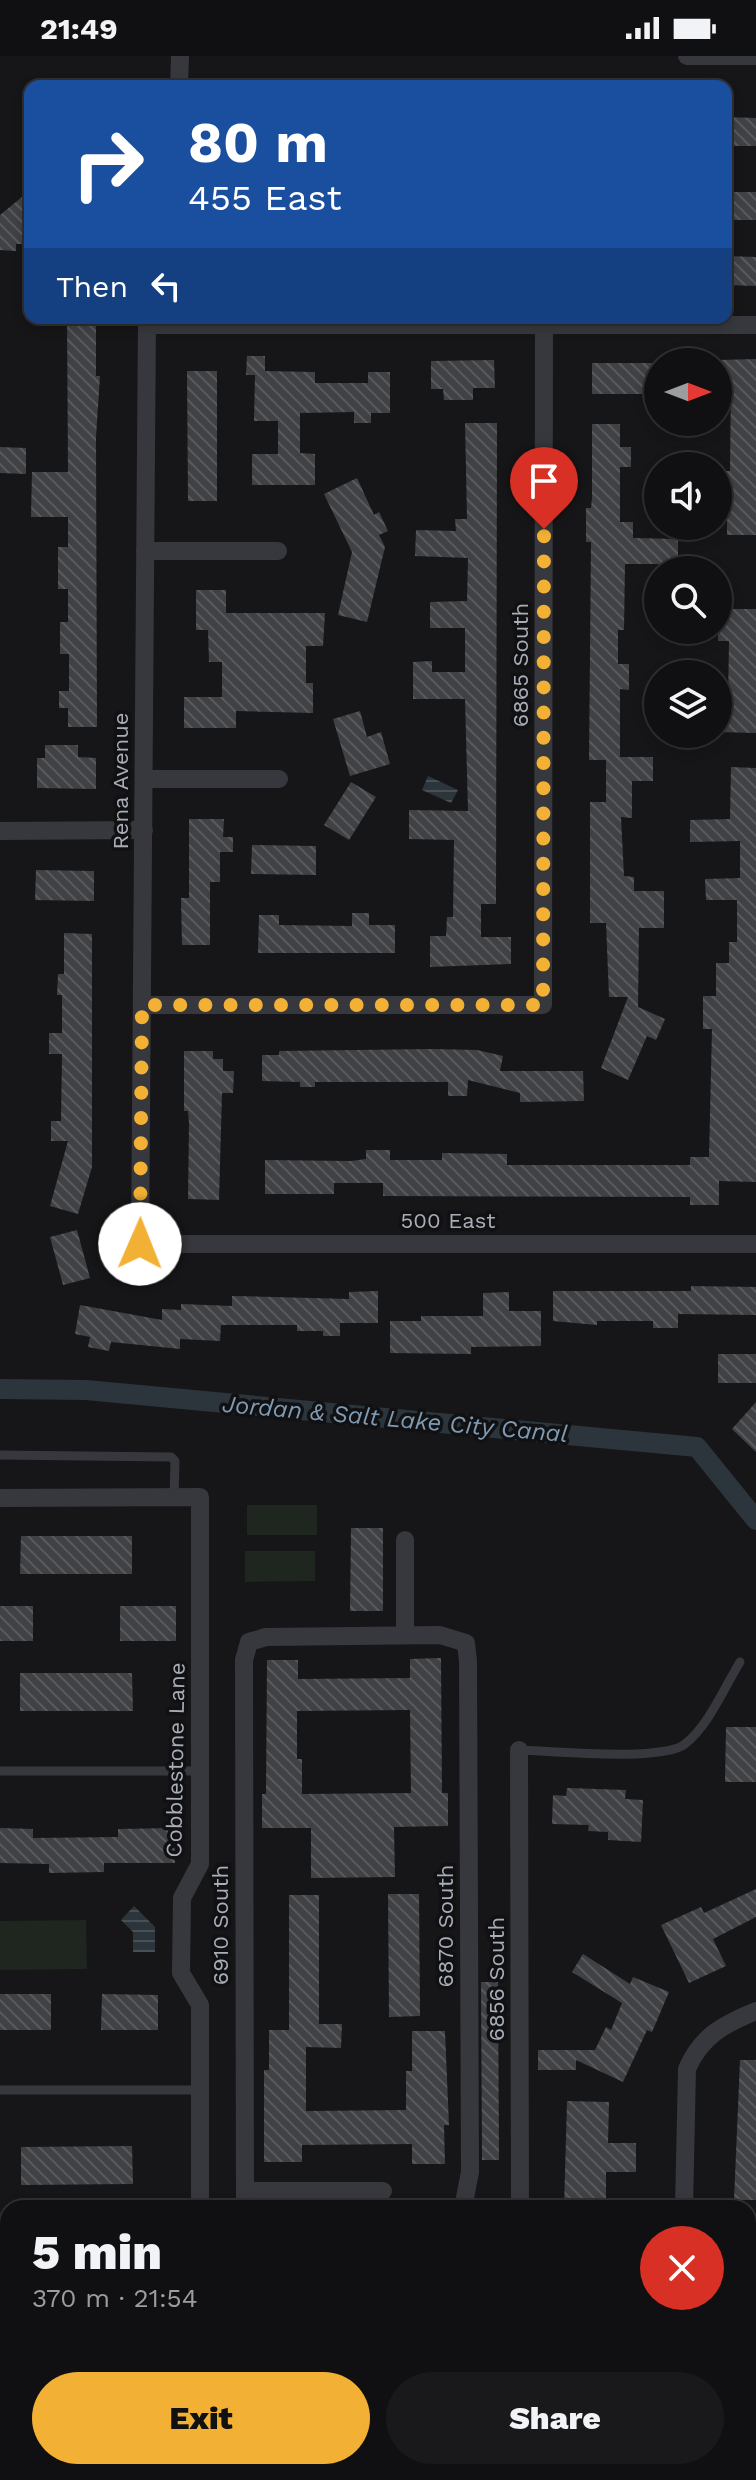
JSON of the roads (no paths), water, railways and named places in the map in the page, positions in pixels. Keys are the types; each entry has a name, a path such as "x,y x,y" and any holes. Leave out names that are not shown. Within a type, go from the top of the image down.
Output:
{"street":[{"path":"179,80 180,56"},
{"path":"687,56 756,56"},
{"name":"Rena Avenue","path":"140,1244 147,324"},
{"path":"445,324 756,325"},
{"name":"6865 South","path":"142,1005 543,1005 544,325"},
{"path":"145,551 278,551"},
{"path":"144,779 279,779"},
{"path":"0,831 144,830"},
{"name":"500 East","path":"140,1244 756,1244"},
{"name":"Cobblestone Lane","path":"0,1498 200,1497 200,1864 182,1898 181,1973 200,2005 200,2200"},
{"path":"405,1540 405,1635"},
{"name":"6910 South","path":"245,2200 244,1660 249,1642 266,1637 405,1635"},
{"name":"6870 South","path":"405,1635 455,1637 466,1643 470,2172 465,2200"},
{"name":"6856 South","path":"519,1750 520,2200"},
{"path":"684,2200 687,2069 695,2051 708,2036 756,2011"},
{"path":"245,2200 383,2191"}],"lane":[{"path":"0,1455 171,1457 175,1461 174,1497"},
{"path":"519,1750 651,1754 683,1746 700,1727 740,1662"},
{"path":"0,1771 200,1771"},
{"path":"0,2090 200,2090"}],"waterway":[{"name":"Jordan & Salt Lake City Canal","path":"0,1389 86,1390 697,1447 756,1520"}]}
